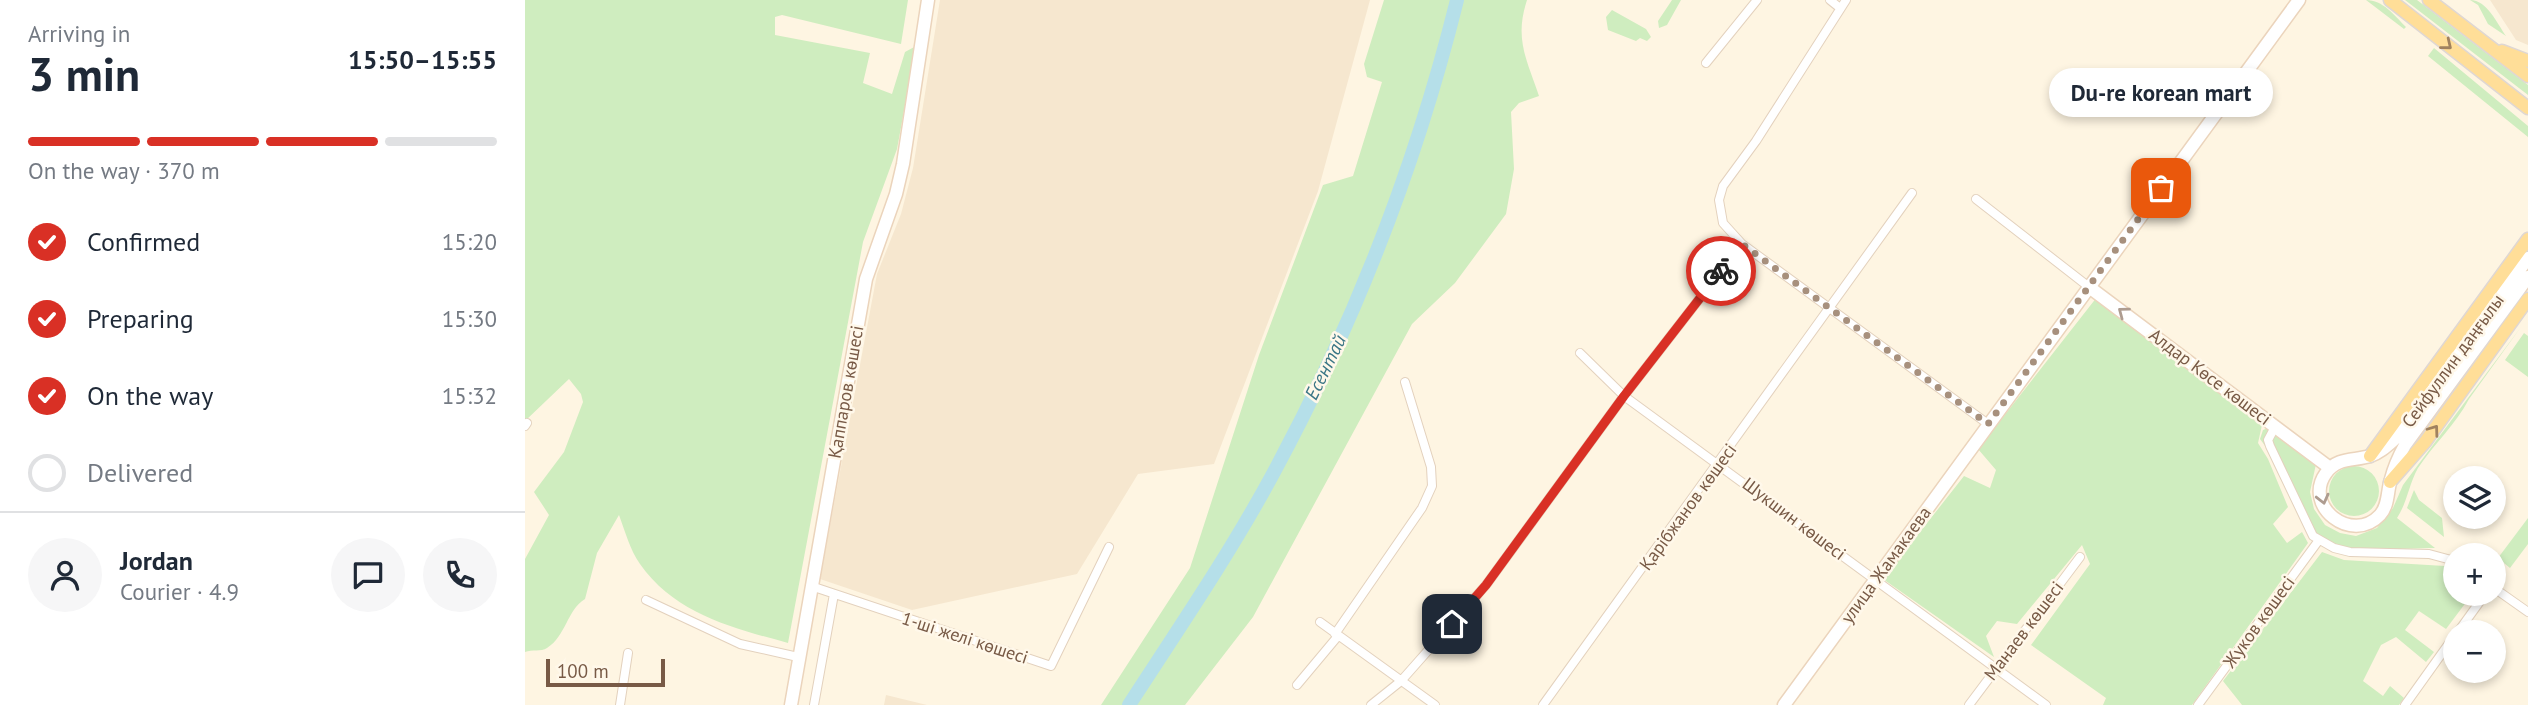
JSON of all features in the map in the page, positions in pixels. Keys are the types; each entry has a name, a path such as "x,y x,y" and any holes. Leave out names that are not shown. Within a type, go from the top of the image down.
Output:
{"main road":[{"path":"2390,0 2528,107"},
{"path":"2429,0 2528,76"},
{"path":"2488,46 2528,61"},
{"path":"2476,68 2528,117"},
{"path":"2370,456 2528,239"},
{"path":"2390,482 2425,442 2528,299"}],"street":[{"name":"Қаппаров көшесі","path":"791,705 866,279 896,194 928,0"},
{"path":"1706,64 1757,0"},
{"path":"1830,0 1840,8"},
{"path":"1846,0 1756,141 1723,186 1719,200 1723,223 1742,244 1988,424"},
{"name":"улица Жамакаева","path":"1784,705 2299,0"},
{"name":"Қарібжанов көшесі","path":"1543,705 1912,193"},
{"path":"1976,199 2089,286"},
{"path":"1371,705 1401,681 1486,585 1624,396 1742,244"},
{"name":"Сейфуллин даңғылы","path":"2370,456 2396,438 2528,258"},
{"name":"Сейфуллин даңғылы","path":"2330,468 2321,484 2322,504 2333,519 2350,526 2364,524 2380,514 2385,507 2390,482 2405,445 2528,277"},
{"name":"Алдар Көсе көшесі","path":"2089,286 2330,468"},
{"name":"Шукшин көшесі","path":"1580,354 1624,396 2046,705"},
{"path":"1297,685 1336,635 1422,508 1432,486 1430,467 1405,382"},
{"path":"2275,427 2268,440 2273,454 2308,529 2319,540 2350,552 2429,554 2443,558"},
{"path":"2330,468 2341,461 2370,456"},
{"name":"Жуков көшесі","path":"2198,705 2319,540"},
{"name":"1-ші желі көшесі","path":"834,594 1051,666 1109,547"},
{"name":"Манаев көшесі","path":"1969,705 2080,557"},
{"path":"811,586 834,594 814,705"},
{"path":"2506,596 2528,612"},
{"path":"646,600 740,645 798,657"},
{"path":"1319,622 1435,705"},
{"path":"2405,705 2443,651"},
{"path":"620,705 628,653"}],"shaded area":[{"path":"940,0 1370,0 1318,191 1214,464 1138,474 1077,574 912,610 820,579 877,274 901,214 913,168"},
{"path":"2490,0 2528,0 2528,45 2516,40"},
{"path":"886,695 927,705 884,705"}],"green space":[{"path":"525,0 908,0 901,44 782,15 775,17 775,35 870,53 863,83 892,94 905,52 916,46 897,149 863,242 788,643 726,625 670,595 636,559 619,515 597,553 585,599 574,610 553,643 545,649 525,652 525,559 549,515 534,492 564,452 583,402 581,394 569,379 525,421"},
{"path":"1384,0 1527,0 1523,14 1522,38 1539,96 1519,103 1511,112 1514,169 1506,214 1455,283 1412,324 1253,617 1185,705 1101,705 1190,568 1259,355 1323,185 1353,176 1382,82 1367,77 1364,64"},
{"path":"1672,0 1681,0 1667,25 1659,28 1658,21"},
{"path":"2366,0 2383,5 2406,27 2404,29"},
{"path":"2405,0 2417,0 2528,85 2528,95"},
{"path":"2470,0 2486,8 2506,36 2488,24 2478,5"},
{"path":"1612,10 1646,29 1651,37 1647,41 1640,38 1636,41 1608,30 1606,17"},
{"path":"2434,48 2528,126 2528,137 2428,56"},
{"path":"2097,297 2262,425 2258,443 2268,459 2288,507 2273,524 2287,543 2302,532 2308,543 2192,705 2103,705 2106,698 2031,645 2090,564 2082,545 2017,624 1997,621 1986,636 1994,657 1883,579 1964,476 1990,488 1996,470 1978,449"},
{"path":"2521,327 2458,417 2418,468 2397,518 2435,548 2354,549 2332,545 2321,538 2302,513 2260,439 2263,430 2270,427 2316,464 2310,492 2314,509 2325,525 2340,533 2356,536 2377,528 2393,508 2403,485"},
{"path":"2524,333 2528,336 2528,377 2505,360"},
{"path":"2344,467 2364,467 2378,481 2378,501 2364,515 2344,515 2330,501 2330,481"},
{"path":"2414,490 2419,500 2442,518 2444,537 2407,508"},
{"path":"2528,518 2528,544 2510,568 2506,565 2506,547"},
{"path":"2322,552 2344,560 2443,566 2443,606 2463,606 2453,620 2443,620 2443,627 2419,611 2405,630 2434,652 2426,662 2396,637 2381,645 2363,681 2383,696 2390,686 2404,698 2399,705 2242,705 2223,681"}],"waterway":[{"name":"Есентай","path":"1129,705 1204,590 1257,502 1331,358 1381,242 1423,122 1457,0"}],"way so far":[{"path":"1721,271 1742,244 1988,424 2161,188"}],"place":[{"name":"Du-re korean mart","path":"2161,188"}],"route":[{"path":"1452,624 1486,585 1624,396 1721,271"}]}
